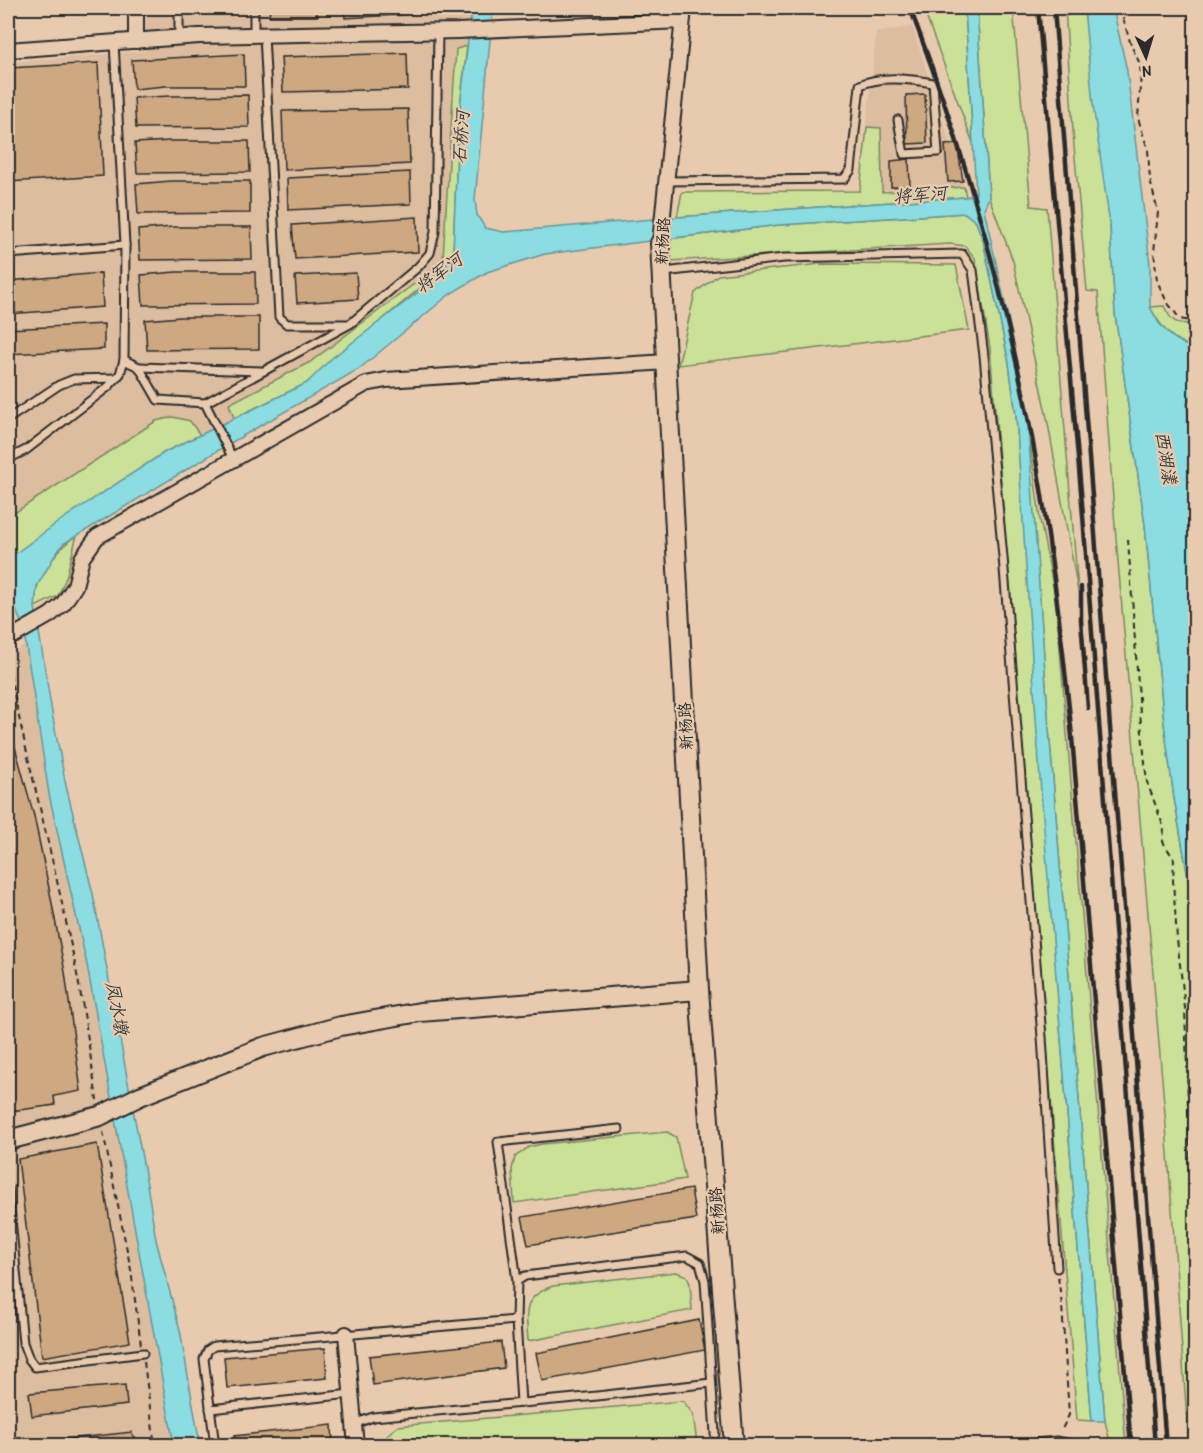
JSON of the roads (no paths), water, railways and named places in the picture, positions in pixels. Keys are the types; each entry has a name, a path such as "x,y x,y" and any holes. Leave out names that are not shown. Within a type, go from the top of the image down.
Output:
{"street":[{"path":"136,8 136,41"},
{"path":"8,50 179,38 458,31 683,14"},
{"name":"新杨路","path":"683,14 660,243 661,272 699,990 734,1446"},
{"path":"8,638 50,615 63,604 75,586 82,558 97,537 366,384 386,380 666,363"},
{"path":"8,1140 107,1113 130,1101 263,1047 341,1026 420,1012 699,990"},
{"path":"346,1334 356,1446"}],"lane":[{"path":"179,8 179,38"},
{"path":"254,8 259,35 279,317 287,324 350,324"},
{"path":"139,368 158,400 205,403 350,324 418,267 429,253 435,232 438,31"},
{"path":"8,459 26,450 108,387 120,374 124,360 125,245 114,42"},
{"path":"667,181 844,179 851,170 860,85 870,80 917,80 933,83 938,152 904,154 898,120"},
{"path":"8,254 125,245"},
{"path":"661,272 784,258 962,254 973,270 984,356 1003,557 1042,1037 1057,1268"},
{"path":"124,360 139,368 263,371"},
{"path":"8,419 59,385 74,379 116,378"},
{"path":"205,403 233,459"},
{"path":"521,1404 516,1320 517,1281 498,1142 619,1130"},
{"path":"8,1188 23,1343 35,1367 143,1353"},
{"path":"517,1281 525,1276 687,1256 700,1263 705,1281 715,1434"},
{"path":"215,1446 204,1359 208,1350 214,1346 516,1320"},
{"path":"354,1424 374,1417 521,1404 711,1383"},
{"path":"210,1409 351,1394"},
{"path":"1011,1446 1056,1441 1084,1446"}],"water":[{"name":"石桥河","path":"472,8 493,8 475,200 477,215 485,228 504,232 677,217 966,197 976,194 965,8 977,8 989,197 984,209 1026,398 1049,729 1105,1421 1092,1421 1040,779 1016,415 1009,363 983,240 976,222 965,213 779,225 545,254 487,272 450,294 359,369 63,544 54,557 37,586 35,607 52,713 66,786 93,894 156,1240 180,1330 200,1445 174,1445 87,965 49,794 23,626 14,606 8,606 8,559 64,518 165,452 307,383 332,358 438,277 453,255 458,124"},
{"name":"西湖漾","path":"1084,8 1113,8 1127,71 1150,264 1150,307 1159,323 1171,336 1185,345 1195,347 1195,389 1187,404 1196,514 1195,916 1174,798 1164,723 1145,525 1115,313 1110,225 1093,105"}],"railway":[{"path":"910,8 946,108 978,210 1017,365 1042,497 1059,617 1072,737 1131,1446"},
{"path":"1038,8 1082,503 1155,1446"},
{"path":"1054,8 1166,1446"},
{"path":"1081,587 1081,620 1088,708"}],"water label":[{"name":"将军河","path":"920,195"},
{"name":"将军河","path":"439,273"},
{"name":"凤水墩","path":"117,1008"}]}
